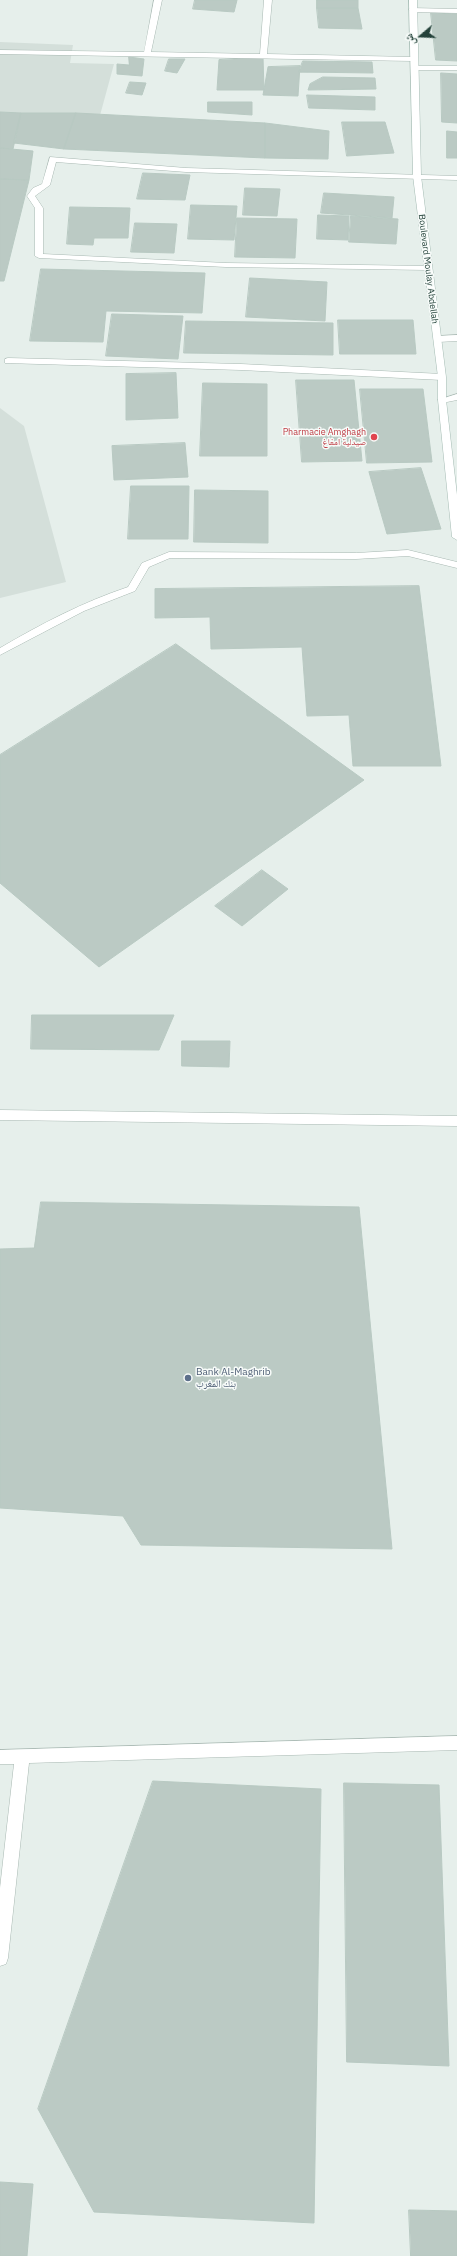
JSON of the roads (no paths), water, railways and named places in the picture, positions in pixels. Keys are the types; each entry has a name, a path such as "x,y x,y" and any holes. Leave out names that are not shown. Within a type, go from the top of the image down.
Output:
{"street":[{"path":"147,54 158,0 152,0"},
{"path":"263,57 268,0"},
{"name":"Boulevard Moulay Abdellah","path":"413,0 417,176 438,339 442,377 442,400 457,537"},
{"path":"414,10 457,11"},
{"path":"0,52 263,57 414,64 457,68"},
{"path":"428,268 226,265 39,256 40,208 31,196 36,190 46,185 53,159 186,170 457,178"},
{"path":"438,339 457,338"},
{"path":"8,361 241,368 442,377"},
{"path":"442,400 457,397"},
{"path":"0,652 65,614 106,596 132,589 145,566 169,555 356,556 408,553 457,565"},
{"path":"0,1115 457,1122"},
{"path":"0,1758 457,1744"},
{"path":"0,1958 22,1757"}],"place":[{"name":"Pharmacie Amghagh صيدلية امغاغ","path":"374,437"},
{"name":"Bank Al-Maghrib بنك المغرب","path":"188,1378"}]}
